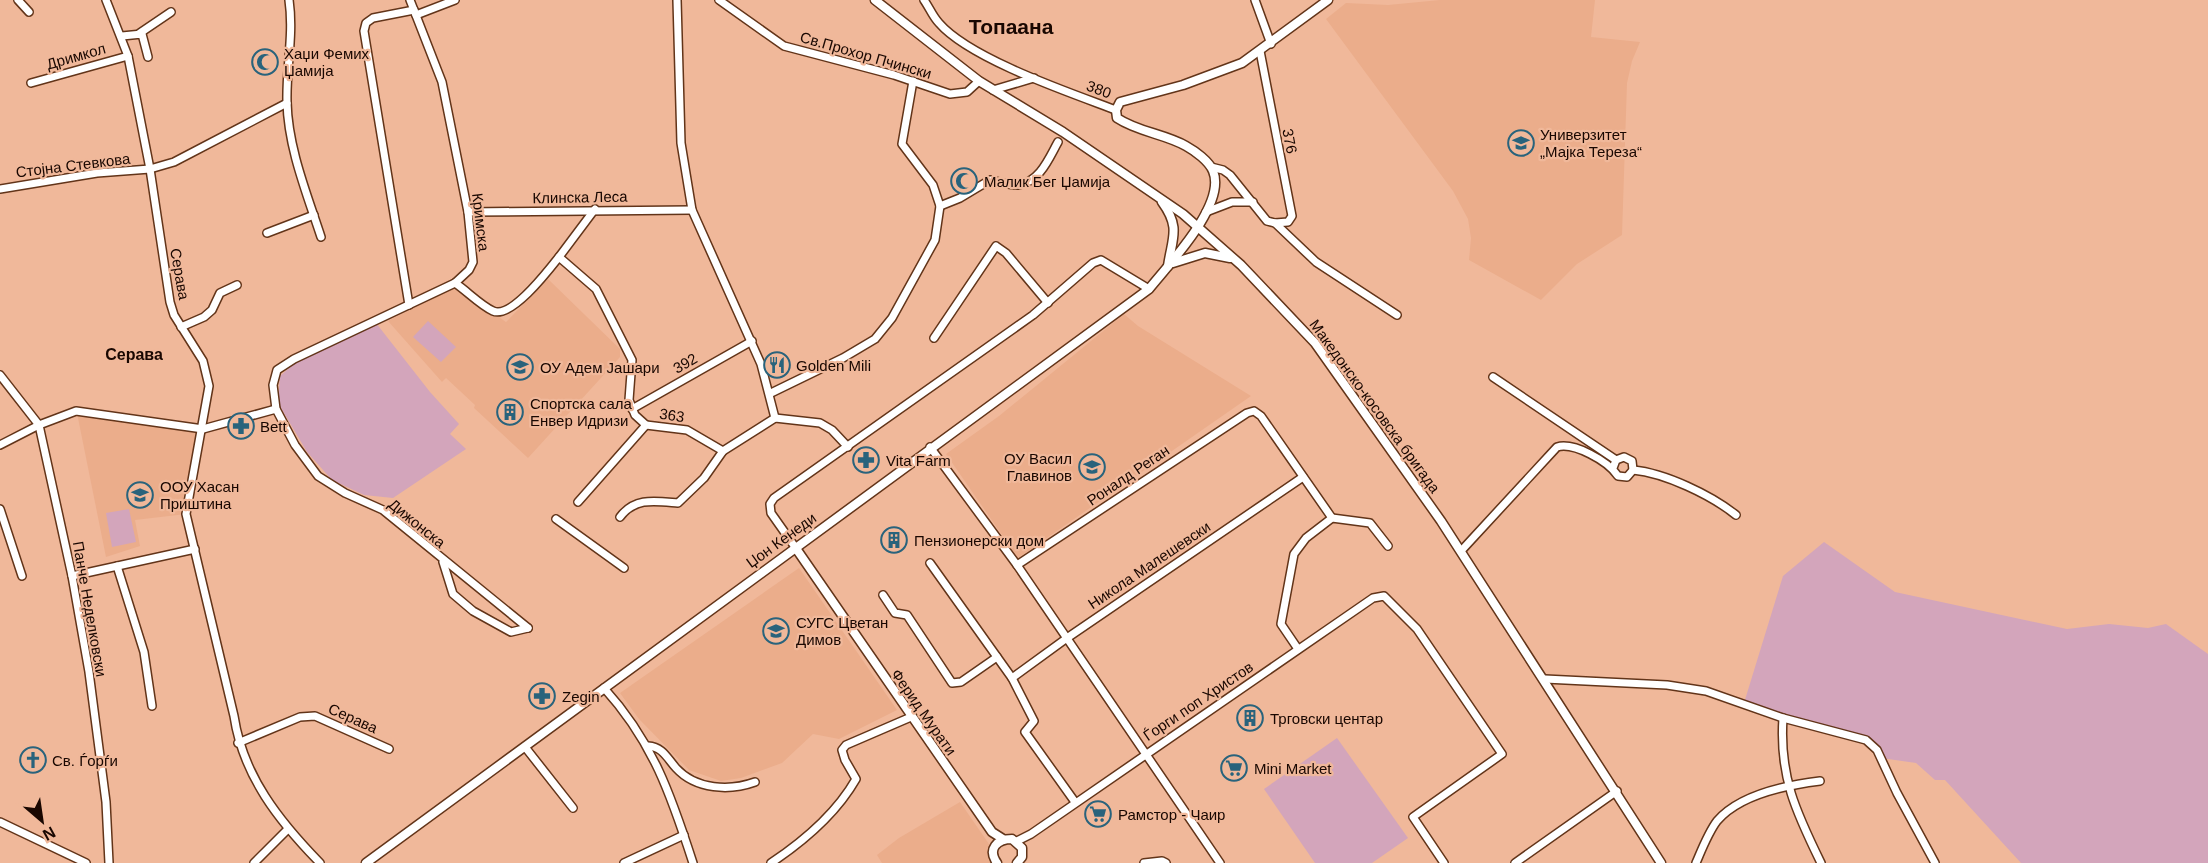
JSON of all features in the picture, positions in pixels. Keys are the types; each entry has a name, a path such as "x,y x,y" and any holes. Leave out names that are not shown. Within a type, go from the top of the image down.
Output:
{"street":[{"path":"18,0 29,12"},
{"name":"Серава","path":"106,0 128,56 150,169 170,302 181,327 203,361 209,386 186,514 234,716 238,743 254,781 287,830 320,863"},
{"path":"289,0 292,20 287,103 295,154 321,237"},
{"name":"Кримска","path":"276,409 273,385 277,370 294,359 455,283 469,270 473,262 468,212 442,82 410,0"},
{"path":"409,305 364,32 366,23 373,18 415,13 455,0"},
{"path":"677,0 681,143 692,210 752,341 771,393 775,418"},
{"name":"Св.Прохор Пчински","path":"719,0 784,46 913,81 950,94 967,92 979,81"},
{"name":"Македонско-косовска бригада","path":"875,0 979,81 1155,193 1236,261 1315,343 1461,551 1617,791 1661,863"},
{"name":"380","path":"924,0 939,24 961,42 1035,78 1116,110 1118,118 1123,122 1186,146 1211,167"},
{"path":"1255,0 1271,44"},
{"path":"1116,110 1120,102 1126,98 1213,74 1242,63 1271,44 1328,0"},
{"path":"122,36 140,33 171,12"},
{"path":"140,33 145,38 148,57"},
{"name":"376","path":"1260,51 1292,216 1288,222 1275,224"},
{"name":"Дримкол","path":"31,84 128,56"},
{"path":"993,90 1035,78"},
{"path":"771,393 843,358 875,339 886,328 935,240 940,206 933,185 902,144 913,81"},
{"name":"Стојна Стевкова","path":"0,189 96,173 150,169 174,162 287,103"},
{"path":"940,206 960,198 990,180 1018,185 1041,173 1058,142"},
{"path":"1211,167 1223,170 1230,175 1267,221 1275,224 1316,262 1397,315"},
{"path":"1197,226 1215,192 1215,178 1211,167"},
{"path":"1155,193 1170,214 1174,226 1168,266"},
{"path":"1206,212 1232,202 1253,202"},
{"path":"455,283 493,311 502,312 511,308 542,278 596,209"},
{"name":"Клинска Леса","path":"468,212 596,209 692,210"},
{"path":"267,233 314,215"},
{"name":"Џон Кенеди","path":"366,863 930,447 1149,289 1197,226"},
{"path":"934,338 996,246 1006,253 1048,303"},
{"path":"1168,266 1180,259 1204,253 1216,253 1236,261"},
{"path":"559,257 596,289 628,351 633,367 629,400 632,409 646,425 578,502"},
{"path":"795,547 771,513 771,501 1048,303 1083,271 1101,260 1149,289"},
{"path":"181,327 204,317 212,310 220,293 237,285"},
{"name":"392","path":"632,409 752,341"},
{"name":"Панче Неделковски","path":"0,375 39,425 72,576 101,766 109,863"},
{"path":"1493,377 1616,460"},
{"path":"0,445 39,425 76,411 203,429 276,409"},
{"name":"Дижонска","path":"276,409 295,445 318,476 345,493 383,510 442,561 528,628 511,632 473,611 453,594 442,561"},
{"name":"Роналд Реган","path":"1017,565 1247,412 1254,411 1261,416 1303,477"},
{"path":"620,517 627,509 645,501 678,503 704,478 723,451 775,418 820,423 832,430 848,447"},
{"name":"363","path":"646,425 687,430 723,451"},
{"path":"1461,551 1557,447 1564,445 1574,447 1613,468 1618,476 1627,477 1633,470 1632,461 1624,457 1616,460 1613,468"},
{"path":"930,447 1017,565 1220,863"},
{"path":"1633,470 1646,471 1714,498 1736,515"},
{"path":"1303,477 1332,518"},
{"name":"Никола Малешевски","path":"1012,678 1303,477"},
{"path":"0,509 22,576"},
{"path":"1299,649 1281,624 1294,554 1306,538 1332,518 1370,523 1377,528 1389,546"},
{"path":"556,519 624,568"},
{"name":"Ферид Мурати","path":"795,547 992,832 1003,839"},
{"path":"72,576 195,549"},
{"path":"930,563 1012,678 1034,721 1025,732 1075,802"},
{"path":"117,566 144,652 152,706"},
{"path":"883,595 895,613 907,615 952,683 961,682 997,657"},
{"name":"Ѓорги поп Христов","path":"1019,845 1075,802 1373,598 1384,596 1417,629 1502,754 1413,817 1443,863"},
{"path":"1545,679 1667,685 1706,691 1783,718 1856,737 1875,746 1935,863"},
{"path":"604,688 633,722 648,746 670,794 693,863"},
{"name":"Серава","path":"238,743 300,717 315,716 389,749"},
{"path":"771,863 800,843 846,795 856,779 844,760 842,750 846,745 911,717"},
{"path":"1783,718 1781,742 1787,785 1798,818 1821,863"},
{"path":"648,746 656,747 663,752 688,779 723,789 739,788 755,782"},
{"path":"525,747 573,808"},
{"path":"1696,863 1717,822 1731,810 1787,785 1820,781"},
{"path":"1515,863 1617,791"},
{"path":"0,822 86,863"},
{"path":"254,863 287,830"},
{"name":"Ферид Мурати","path":"992,832 993,857 997,863"},
{"path":"624,863 684,835"},
{"path":"994,845 1003,839 1019,845 1019,862"},
{"path":"1144,863 1166,863"}],"shaded area":[{"name":"Универзитет „Мајка Тереза“","path":"1440,0 1595,0 1591,37 1640,42 1632,61 1627,83 1622,235 1577,264 1541,300 1469,260 1471,238 1468,219 1453,191 1326,19 1346,3 1388,5"},
{"name":"ОУ Адем Јашари","path":"548,279 620,349 620,357 528,458 474,408 475,405 446,378 442,382 388,321 456,287 506,322"},
{"name":"ОУ Васил Главинов","path":"1124,314 1138,326 1251,396 1018,558 946,454 999,416"},
{"path":"428,321 456,347 441,362 413,337"},
{"path":"376,323 430,392 459,424 450,434 466,449 393,498 364,495 332,480 307,452 278,403 280,376 296,362"},
{"name":"ООУ Хасан Приштина","path":"77,413 196,432 186,514 135,520 140,546 106,557"},
{"path":"129,509 136,542 112,547 106,513"},
{"path":"1824,542 1895,592 2067,629 2109,624 2148,628 2166,624 2208,654 2208,863 2021,863 1945,780 1935,780 1916,763 1881,758 1875,746 1744,703 1783,576"},
{"name":"СУГС Цветан Димов","path":"799,568 897,710 839,739 813,734 782,763 741,778 721,781 689,770 639,719 620,693"},
{"path":"1337,738 1408,838 1372,863 1315,863 1264,789"},
{"path":"960,802 1002,863 882,863 877,855 899,838"}],"place":[{"name":"Хаџи Фемих Џамија","path":"265,62"},
{"name":"Универзитет „Мајка Тереза“","path":"1521,143"},
{"name":"Малик Бег Џамија","path":"964,181"},
{"name":"Golden Mili","path":"777,365"},
{"name":"ОУ Адем Јашари","path":"520,367"},
{"name":"Спортска сала Енвер Идризи","path":"510,412"},
{"name":"Bett","path":"241,426"},
{"name":"Vita Farm","path":"866,460"},
{"name":"ОУ Васил Главинов","path":"1092,467"},
{"name":"ООУ Хасан Приштина","path":"140,495"},
{"name":"Пензионерски дом","path":"894,540"},
{"name":"СУГС Цветан Димов","path":"776,631"},
{"name":"Zegin","path":"542,696"},
{"name":"Трговски центар","path":"1250,718"},
{"name":"Св. Ѓорѓи","path":"33,760"},
{"name":"Mini Market","path":"1234,768"},
{"name":"Рамстор - Чаир","path":"1098,814"}],"district":[{"name":"Топаана","path":"1011,26"},
{"name":"Серава","path":"134,354"}]}
